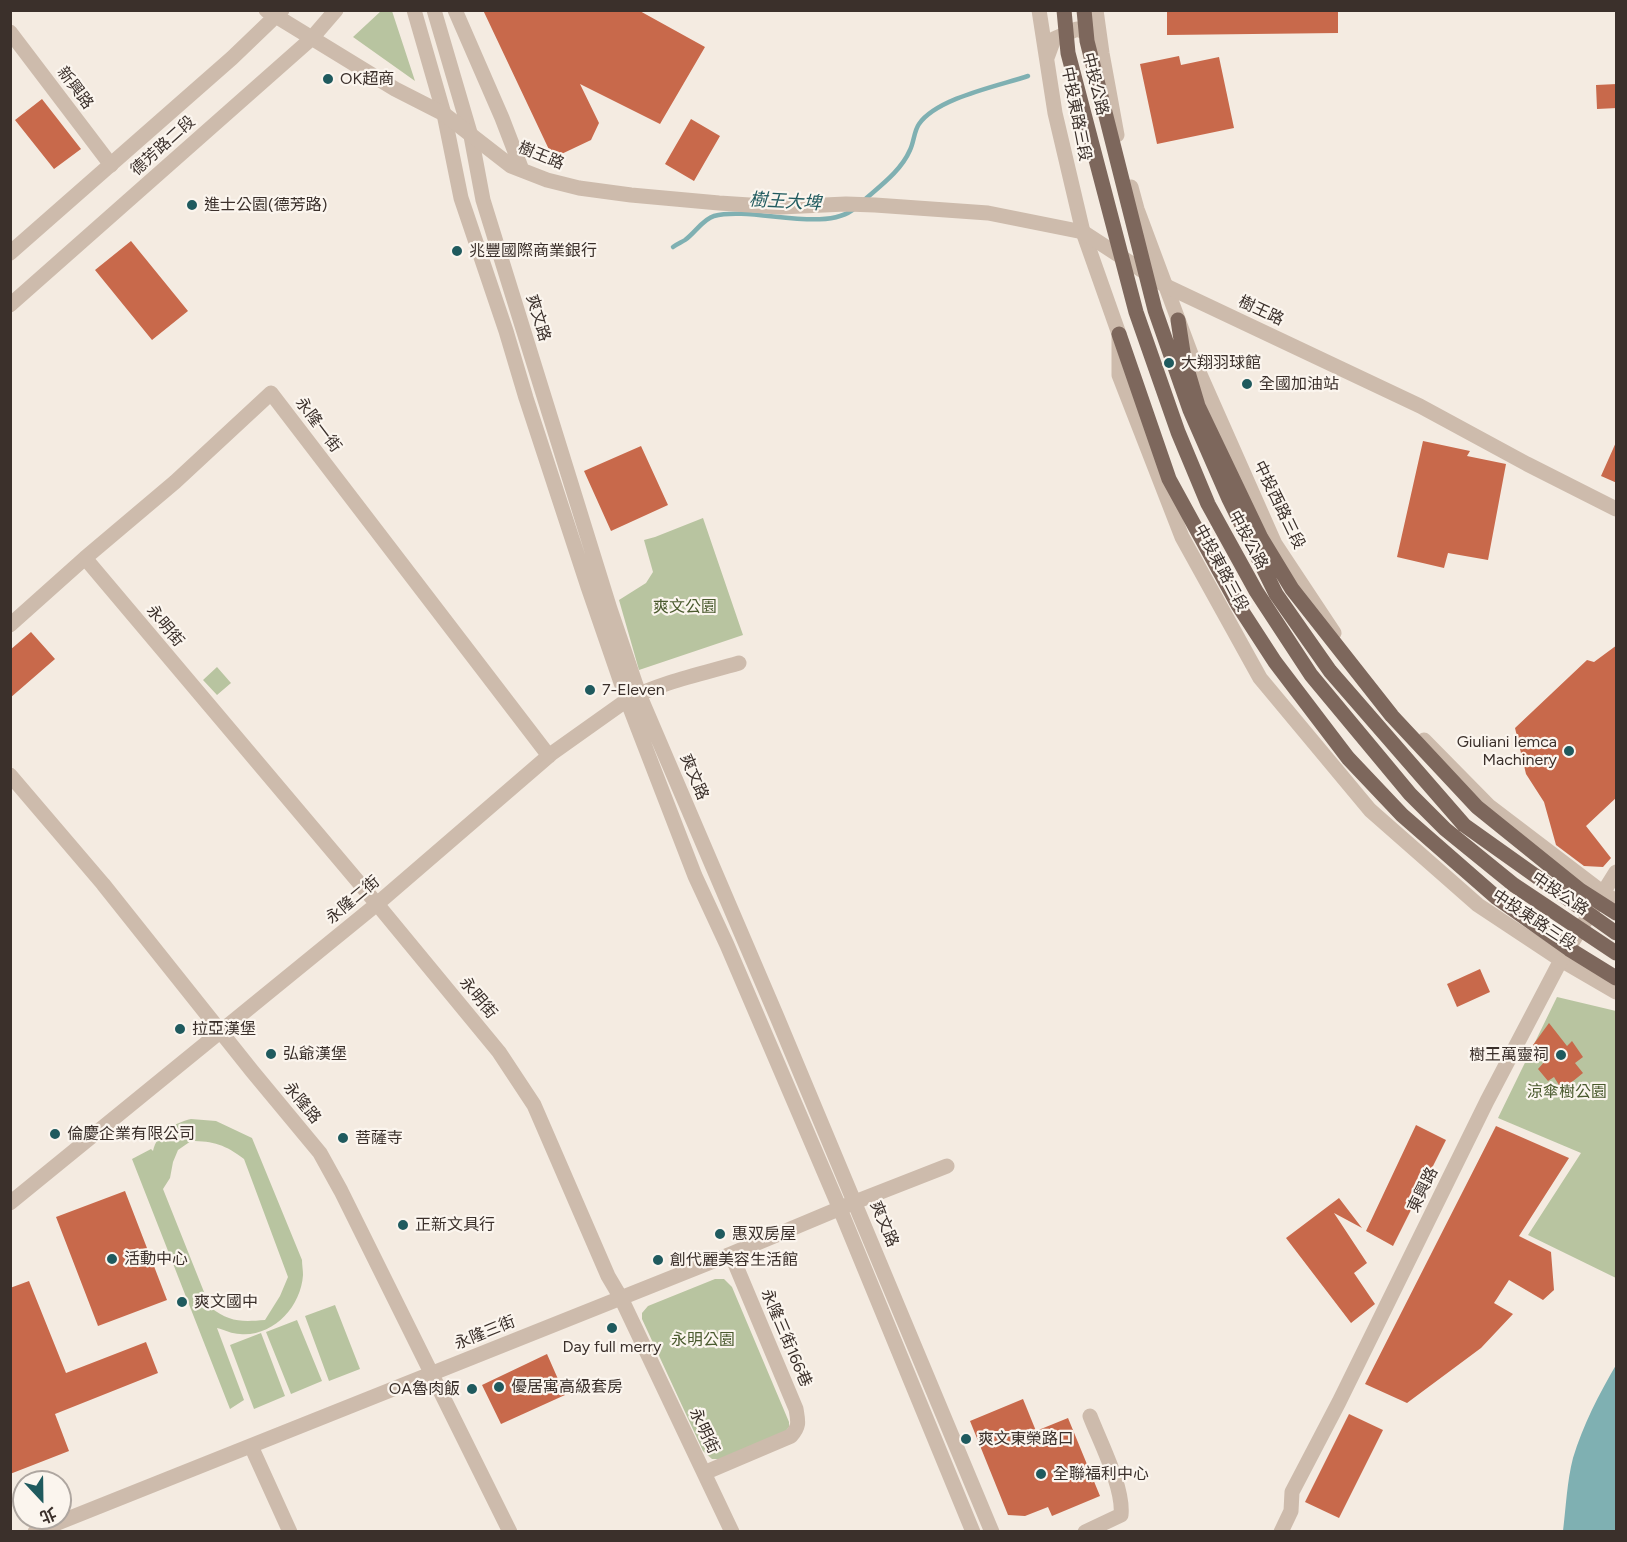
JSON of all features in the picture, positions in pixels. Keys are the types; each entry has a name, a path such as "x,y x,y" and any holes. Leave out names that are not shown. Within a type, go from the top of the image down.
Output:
{"main road":[{"name":"中投公路","path":"1064,10 1068,53 1136,312 1178,432 1208,504 1256,591 1311,675 1410,794 1445,829 1514,885 1617,953"},
{"name":"中投公路","path":"1084,10 1087,41 1155,310 1190,410 1229,499 1276,594 1330,671 1464,825 1617,933"},
{"path":"1178,320 1184,359 1198,406 1261,538 1292,589 1392,716 1477,807 1580,890 1617,913"},
{"path":"1119,334 1169,479 1238,605 1275,662 1348,758 1402,815 1497,898 1569,949 1617,978"}],"street":[{"name":"德芳路二段","path":"10,305 311,39 336,10"},
{"name":"爽文路","path":"414,10 444,114 461,198 588,587 633,697 782,1028 992,1532"},
{"name":"爽文路","path":"434,10 471,136 483,200 610,609 633,697 695,876 840,1209 973,1532"},
{"path":"455,10 522,170"},
{"name":"中投東路三段","path":"1039,10 1055,113 1083,232 1119,334 1119,375 1182,537 1260,678 1370,810 1478,905 1561,960 1617,992"},
{"name":"中投西路三段","path":"1096,10 1118,136 1137,208 1191,354 1275,544 1366,680 1489,806 1617,901"},
{"name":"德芳路二段","path":"10,254 111,165 275,13"},
{"name":"樹王路","path":"275,13 311,39 395,89 444,114 511,166 547,180 579,188 631,195 780,207 846,204 988,213 1083,232 1166,286 1420,406 1527,464 1617,509"},
{"path":"1046,60 1054,39 1077,29 1093,36 1102,53"},
{"name":"新興路","path":"10,32 111,165"},
{"name":"永隆一街","path":"10,625 85,558 176,482 271,393 549,756"},
{"name":"永明街","path":"85,558 499,1052 534,1105 608,1276 621,1298 732,1532"},
{"name":"永隆二街","path":"10,1203 377,904 549,756 633,697 661,686 739,663"},
{"name":"永隆路","path":"10,776 103,884 220,1032 320,1153 510,1532"},
{"name":"東興路","path":"1281,1532 1291,1511 1292,1492 1339,1402 1487,1101 1561,960 1602,892 1617,872"},
{"name":"永隆三街","path":"35,1532 947,1166"},
{"name":"永隆三街166巷","path":"704,1473 791,1436 798,1422 796,1409 731,1254"},
{"path":"1085,1532 1121,1515 1122,1504 1119,1488 1090,1416"},
{"path":"251,1446 291,1532"}],"green space":[{"path":"381,11 392,11 415,81 353,37"},
{"name":"爽文公園","path":"703,518 743,635 639,670 619,600 646,583 653,572 644,540"},
{"path":"217,667 231,683 217,695 203,680"},
{"name":"涼傘樹公園","path":"1557,997 1616,1011 1616,1278 1528,1235 1581,1153 1498,1118"},
{"path":"191,1119 216,1121 252,1138 302,1260 301,1287 291,1309 283,1318 263,1331 252,1334 231,1333 217,1328 244,1400 230,1409 132,1159 151,1149 153,1151 162,1134","holes":["191,1141 225,1147 244,1159 288,1277 280,1296 265,1320 236,1320 223,1316 210,1307 163,1189 170,1178 178,1150"]},
{"name":"永明公園","path":"715,1279 724,1279 732,1287 789,1422 789,1427 785,1432 720,1459 712,1459 703,1451 642,1319 642,1313 648,1306"},
{"path":"335,1305 360,1369 329,1381 305,1316"},
{"path":"297,1320 322,1381 291,1394 266,1332"},
{"path":"261,1333 285,1396 254,1409 230,1345"}],"water":[{"path":"1616,1365 1616,1531 1563,1531 1573,1458 1592,1410"}],"building":[{"path":"483,10 638,10 705,47 660,124 580,84 599,123 591,140 553,158"},
{"path":"1167,10 1338,10 1338,33 1167,35"},
{"path":"1179,56 1181,65 1219,57 1234,128 1157,144 1140,64"},
{"path":"1617,84 1617,108 1597,109 1596,85"},
{"path":"42,99 81,149 54,169 15,120"},
{"path":"691,119 720,136 694,181 665,164"},
{"path":"131,241 188,311 152,340 95,270"},
{"path":"1617,440 1617,483 1601,476"},
{"path":"1423,441 1470,451 1467,456 1506,464 1488,560 1448,553 1444,568 1397,557"},
{"path":"641,446 668,505 611,531 584,471"},
{"path":"31,632 55,659 10,698 10,650"},
{"name":"Giuliani Iemca Machinery","path":"1617,645 1617,797 1586,826 1611,858 1603,867 1584,866 1556,845 1544,802 1526,774 1515,728 1587,660 1594,662"},
{"path":"1480,969 1490,992 1457,1007 1447,984"},
{"path":"1549,1023 1567,1046 1572,1041 1583,1057 1575,1063 1583,1073 1562,1090 1554,1077 1548,1081 1538,1069 1545,1061 1533,1045"},
{"path":"1416,1125 1446,1140 1393,1246 1366,1231"},
{"path":"1496,1126 1569,1158 1519,1236 1551,1252 1554,1290 1543,1300 1509,1280 1494,1303 1513,1314 1481,1348 1407,1403 1365,1384"},
{"name":"活動中心","path":"125,1191 167,1300 98,1326 56,1217"},
{"path":"1339,1198 1362,1228 1334,1213 1367,1263 1354,1273 1375,1304 1351,1323 1286,1238"},
{"path":"29,1281 66,1373 146,1342 158,1373 55,1414 69,1451 20,1470 12,1470 10,1474 10,1288"},
{"name":"優居寓高級套房","path":"547,1354 565,1395 501,1424 482,1385"},
{"name":"全聯福利中心","path":"1023,1399 1036,1431 1068,1418 1100,1496 1052,1516 1048,1507 1025,1516 1008,1515 970,1421"},
{"path":"1349,1414 1383,1430 1339,1518 1305,1502"}],"waterway":[{"name":"樹王大埤","path":"863,201 890,178 901,165 911,147 917,127 928,115 953,100 1028,76"},
{"name":"樹王大埤","path":"673,247 714,216 748,214 826,219 842,215 855,208"}],"place":[{"name":"OK超商","path":"328,79"},
{"name":"進士公園(德芳路)","path":"192,205"},
{"name":"兆豐國際商業銀行","path":"457,251"},
{"name":"大翔羽球館","path":"1169,363"},
{"name":"全國加油站","path":"1247,384"},
{"name":"7-Eleven","path":"590,690"},
{"name":"Giuliani Iemca Machinery","path":"1569,751"},
{"name":"拉亞漢堡","path":"180,1029"},
{"name":"弘爺漢堡","path":"271,1054"},
{"name":"樹王萬靈祠","path":"1561,1055"},
{"name":"倫慶企業有限公司","path":"55,1134"},
{"name":"菩薩寺","path":"343,1138"},
{"name":"正新文具行","path":"403,1225"},
{"name":"惠双房屋","path":"720,1234"},
{"name":"活動中心","path":"112,1259"},
{"name":"創代麗美容生活館","path":"658,1260"},
{"name":"爽文國中","path":"182,1302"},
{"name":"Day full merry","path":"612,1328"},
{"name":"優居寓高級套房","path":"499,1387"},
{"name":"OA魯肉飯","path":"472,1389"},
{"name":"爽文東榮路口","path":"966,1439"},
{"name":"全聯福利中心","path":"1041,1474"}]}
